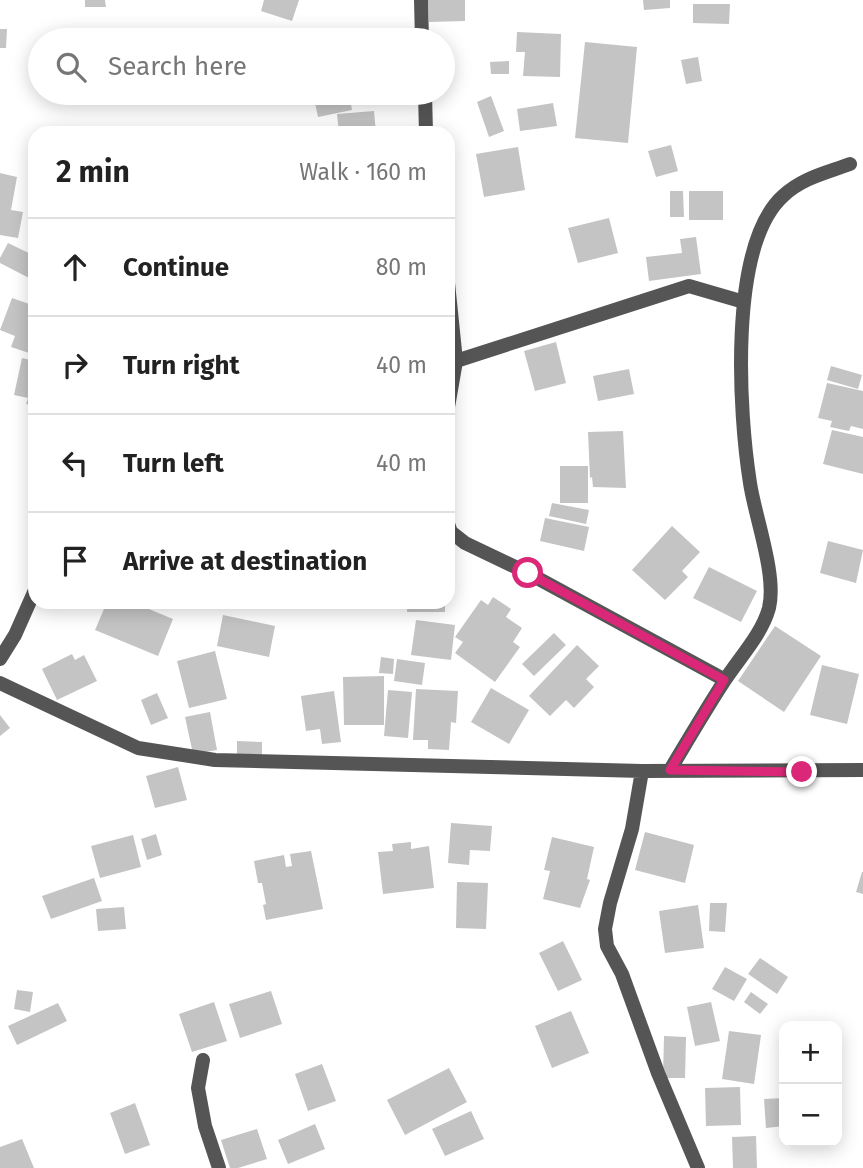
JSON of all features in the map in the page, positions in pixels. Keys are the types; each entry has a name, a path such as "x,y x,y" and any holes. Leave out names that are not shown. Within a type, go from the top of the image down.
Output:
{"street":[{"path":"421,0 422,28"},
{"path":"425,105 425,126"},
{"path":"670,770 724,680 761,627 769,607 771,582 750,482 741,379 747,273 756,241 767,217 782,197 803,180 850,164"},
{"path":"456,361 689,286 744,302"},
{"path":"455,351 455,367"},
{"path":"455,535 465,543 528,573 724,680"},
{"path":"0,659 15,635 28,606"},
{"path":"0,683 138,748 215,760 642,771 863,770"},
{"path":"642,771 632,829 610,904 605,929 607,946 622,974 658,1073 698,1168"},
{"path":"203,1060 198,1088 205,1126 219,1168"}],"building":[{"path":"85,0 105,0 106,7 85,7"},
{"path":"264,0 299,0 292,21 261,11"},
{"path":"428,0 465,0 465,21 429,22"},
{"path":"643,0 670,0 670,8 644,10"},
{"path":"693,4 730,4 729,24 693,23"},
{"path":"0,29 7,29 6,48 0,48"},
{"path":"517,32 561,34 560,77 523,76 525,52 516,52"},
{"path":"585,42 637,47 628,143 575,138"},
{"path":"698,57 702,81 686,84 681,60"},
{"path":"509,61 509,74 491,74 490,62"},
{"path":"491,96 504,131 489,137 477,102"},
{"path":"553,103 557,126 520,131 517,109"},
{"path":"315,105 351,105 352,110 318,117"},
{"path":"374,111 375,126 338,126 337,114"},
{"path":"671,145 678,171 656,177 648,151"},
{"path":"518,147 525,190 484,197 476,154"},
{"path":"0,173 17,177 11,210 23,212 18,238 0,235"},
{"path":"670,191 683,191 684,217 670,217"},
{"path":"689,191 723,191 723,220 689,220"},
{"path":"609,218 618,253 578,263 568,228"},
{"path":"696,237 701,274 649,281 646,257 682,253 680,239"},
{"path":"8,243 28,253 28,277 0,263"},
{"path":"12,298 28,304 28,353 11,347 15,336 0,330"},
{"path":"556,342 566,383 535,391 524,351"},
{"path":"22,358 28,359 28,398 14,395"},
{"path":"831,366 862,375 858,389 827,380"},
{"path":"629,369 634,394 598,401 593,376"},
{"path":"827,383 863,391 863,429 851,426 849,431 830,427 832,421 818,418"},
{"path":"832,430 863,437 863,474 823,464"},
{"path":"623,431 626,488 593,487 592,477 590,478 588,432"},
{"path":"560,466 588,466 588,503 560,503"},
{"path":"552,503 589,510 586,524 549,516"},
{"path":"545,518 589,527 584,551 540,541"},
{"path":"672,526 700,552 682,571 688,577 665,600 632,570"},
{"path":"828,541 863,550 856,583 820,573"},
{"path":"709,567 757,591 741,622 693,598"},
{"path":"493,597 511,609 506,617 522,628 513,642 520,647 495,682 455,653 463,642 455,637 481,600 488,605"},
{"path":"104,609 149,609 173,619 158,656 95,630"},
{"path":"407,609 445,609 445,612 407,612"},
{"path":"223,615 275,626 269,657 217,646"},
{"path":"416,620 455,625 451,660 411,655"},
{"path":"775,626 821,656 784,712 738,681"},
{"path":"554,633 566,645 534,676 522,664"},
{"path":"577,645 599,666 586,679 594,687 574,708 566,700 550,716 529,696"},
{"path":"215,651 227,699 189,708 177,661"},
{"path":"72,654 75,660 84,655 97,681 57,700 42,669"},
{"path":"381,657 394,659 393,674 379,673"},
{"path":"397,659 425,663 422,685 394,681"},
{"path":"822,665 859,674 847,724 810,715"},
{"path":"384,676 384,725 344,725 343,677"},
{"path":"491,688 529,710 509,744 471,722"},
{"path":"416,689 458,691 456,723 451,722 449,750 428,749 428,740 413,740"},
{"path":"388,690 412,692 408,738 384,736"},
{"path":"334,691 341,742 322,744 320,729 306,731 301,696"},
{"path":"157,693 168,718 151,725 141,700"},
{"path":"210,712 217,750 193,754 185,717"},
{"path":"0,715 10,728 0,736"},
{"path":"237,741 262,742 262,755 237,754"},
{"path":"178,767 187,800 155,808 146,776"},
{"path":"451,823 492,826 490,851 470,850 469,865 448,863"},
{"path":"645,832 694,845 685,883 635,870"},
{"path":"156,834 162,855 147,860 141,839"},
{"path":"133,835 141,867 100,878 91,846"},
{"path":"552,837 594,847 587,879 590,880 580,908 543,899 550,871 544,870"},
{"path":"411,842 411,849 429,846 434,888 383,894 378,852 393,851 392,844"},
{"path":"311,851 323,909 266,920 262,883 258,883 254,861 284,855 286,867 292,866 290,854"},
{"path":"863,872 863,894 856,892"},
{"path":"94,878 102,901 51,919 42,896"},
{"path":"457,882 488,883 486,929 456,928"},
{"path":"710,903 727,903 725,932 709,931"},
{"path":"698,905 704,948 665,953 659,911"},
{"path":"124,907 126,929 98,931 96,909"},
{"path":"563,941 582,980 558,991 539,953"},
{"path":"760,958 788,977 777,994 748,974"},
{"path":"725,967 747,979 734,1001 712,989"},
{"path":"17,990 33,992 30,1012 14,1009"},
{"path":"271,991 282,1024 240,1038 229,1004"},
{"path":"751,992 768,1004 760,1014 744,1002"},
{"path":"214,1002 227,1041 192,1052 179,1014"},
{"path":"711,1002 720,1041 695,1046 687,1007"},
{"path":"58,1003 67,1021 17,1045 8,1026"},
{"path":"571,1011 589,1053 552,1068 535,1026"},
{"path":"729,1031 761,1035 754,1084 722,1079"},
{"path":"664,1036 686,1037 685,1078 663,1078"},
{"path":"322,1064 336,1101 308,1111 295,1074"},
{"path":"449,1068 467,1102 405,1135 387,1100"},
{"path":"740,1087 741,1125 706,1126 705,1088"},
{"path":"779,1098 779,1127 766,1128 764,1099"},
{"path":"135,1103 150,1145 125,1154 110,1113"},
{"path":"471,1111 484,1139 445,1156 432,1129"},
{"path":"315,1124 325,1149 288,1164 278,1140"},
{"path":"257,1129 267,1159 230,1168 221,1140"},
{"path":"756,1136 757,1168 733,1168 732,1137"},
{"path":"22,1139 34,1168 0,1168 0,1147"}],"route":[{"path":"528,573 724,680 670,770 802,772"}]}
